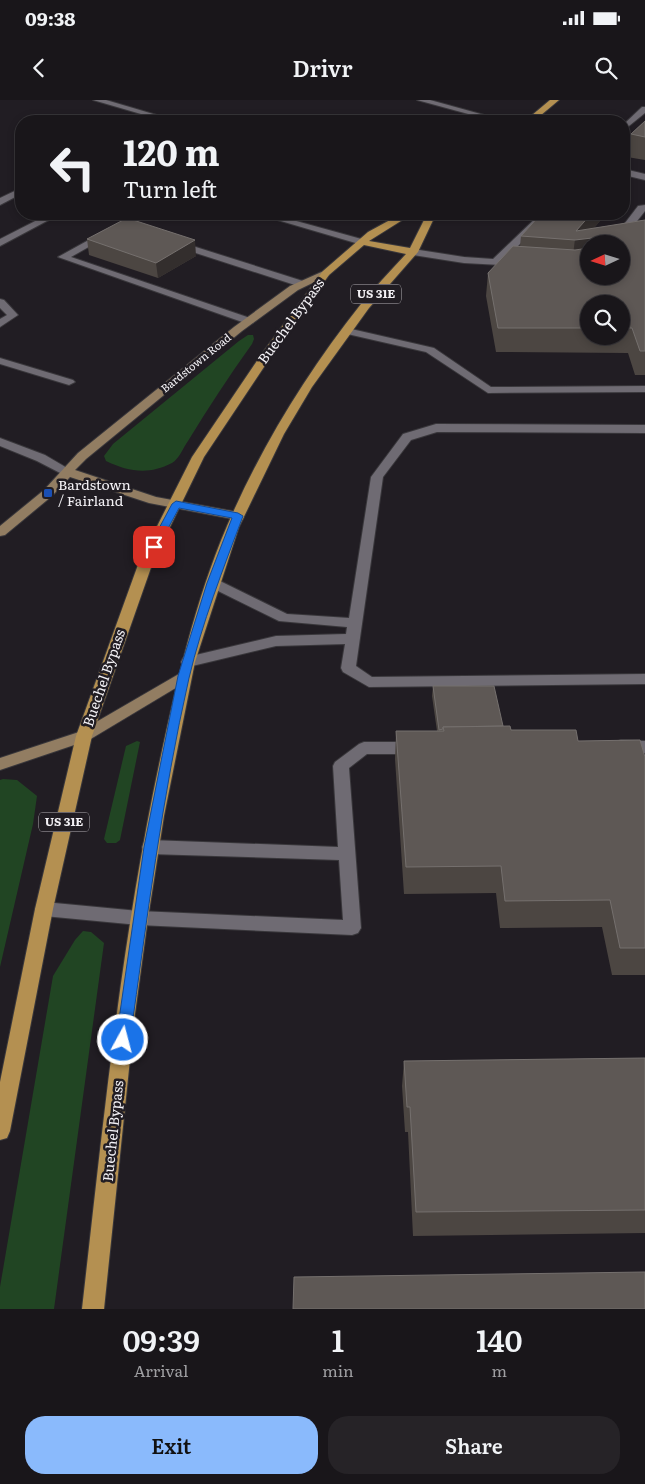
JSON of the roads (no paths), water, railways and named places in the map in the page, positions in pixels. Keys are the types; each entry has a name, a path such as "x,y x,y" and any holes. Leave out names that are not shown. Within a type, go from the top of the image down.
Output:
{"main road":[{"path":"536,115 554,100"},
{"name":"Bardstown Road","path":"0,532 48,493 82,456 250,321 294,288 326,272 372,234 397,220"},
{"name":"US 31E","path":"238,516 278,434 308,386 365,306 412,252 428,220"},
{"path":"362,242 412,252"},
{"name":"Buechel Bypass","path":"0,1131 44,908 84,736 146,562 198,457 234,402 326,272"},
{"path":"68,472 145,497 238,516"},
{"name":"Buechel Bypass","path":"93,1309 125,1020 150,847 186,669 213,583 238,516"},
{"path":"0,764 84,736 186,669"}],"street":[{"path":"96,100 144,115"},
{"path":"420,100 479,115"},
{"path":"630,123 645,109"},
{"path":"630,173 645,177"},
{"path":"0,202 15,194"},
{"path":"620,235 639,207"},
{"path":"0,243 44,220"},
{"path":"285,220 362,242"},
{"path":"495,263 539,220"},
{"path":"112,230 63,258 250,321"},
{"path":"165,240 302,284"},
{"path":"412,252 464,260 524,265"},
{"path":"0,302 13,315 0,324"},
{"path":"347,331 430,350 488,390 645,389"},
{"path":"0,361 69,382"},
{"path":"645,429 436,428 407,437 378,477 348,668 369,682 645,679"},
{"path":"0,442 41,458 68,472"},
{"path":"213,583 284,618 355,623"},
{"path":"186,669 276,641 353,639"},
{"path":"606,746 645,747"},
{"path":"44,908 140,918 352,928 341,766 364,748 432,747"},
{"path":"150,847 347,854"}],"place":[{"name":"Bardstown / Fairland","path":"48,493"}]}
